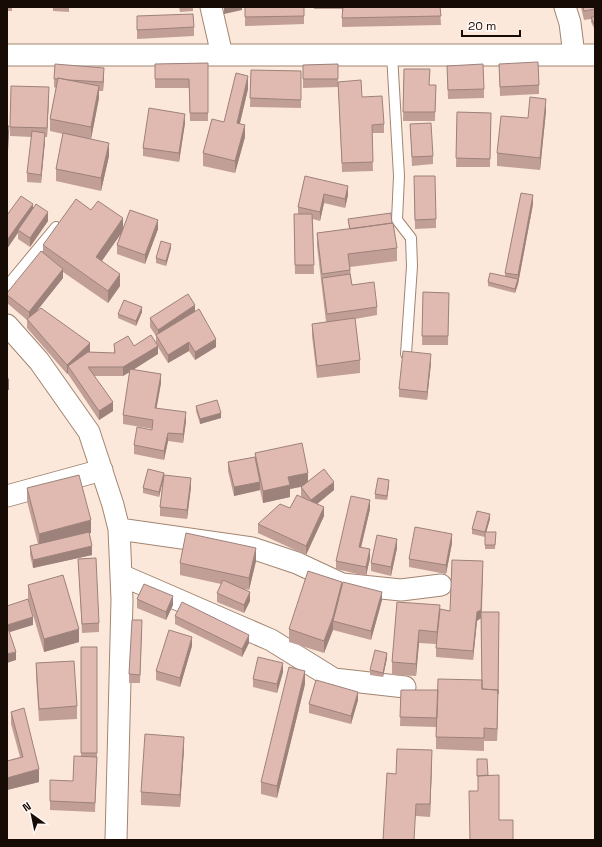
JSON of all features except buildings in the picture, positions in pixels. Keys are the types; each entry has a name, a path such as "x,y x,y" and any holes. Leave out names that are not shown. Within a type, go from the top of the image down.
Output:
{"street":[{"path":"211,7 222,55"},
{"path":"565,7 570,23 574,55"},
{"path":"7,55 595,55"},
{"path":"7,325 39,361 89,432 113,504 119,529 121,575 116,840"},
{"path":"7,496 102,470"},
{"path":"119,529 252,548 297,563 342,584 401,590 441,585"},
{"path":"121,575 271,640 334,679 405,687"}],"lane":[{"path":"392,54 399,176 397,220 411,238 412,266 406,354"},
{"path":"7,286 56,227"}]}
